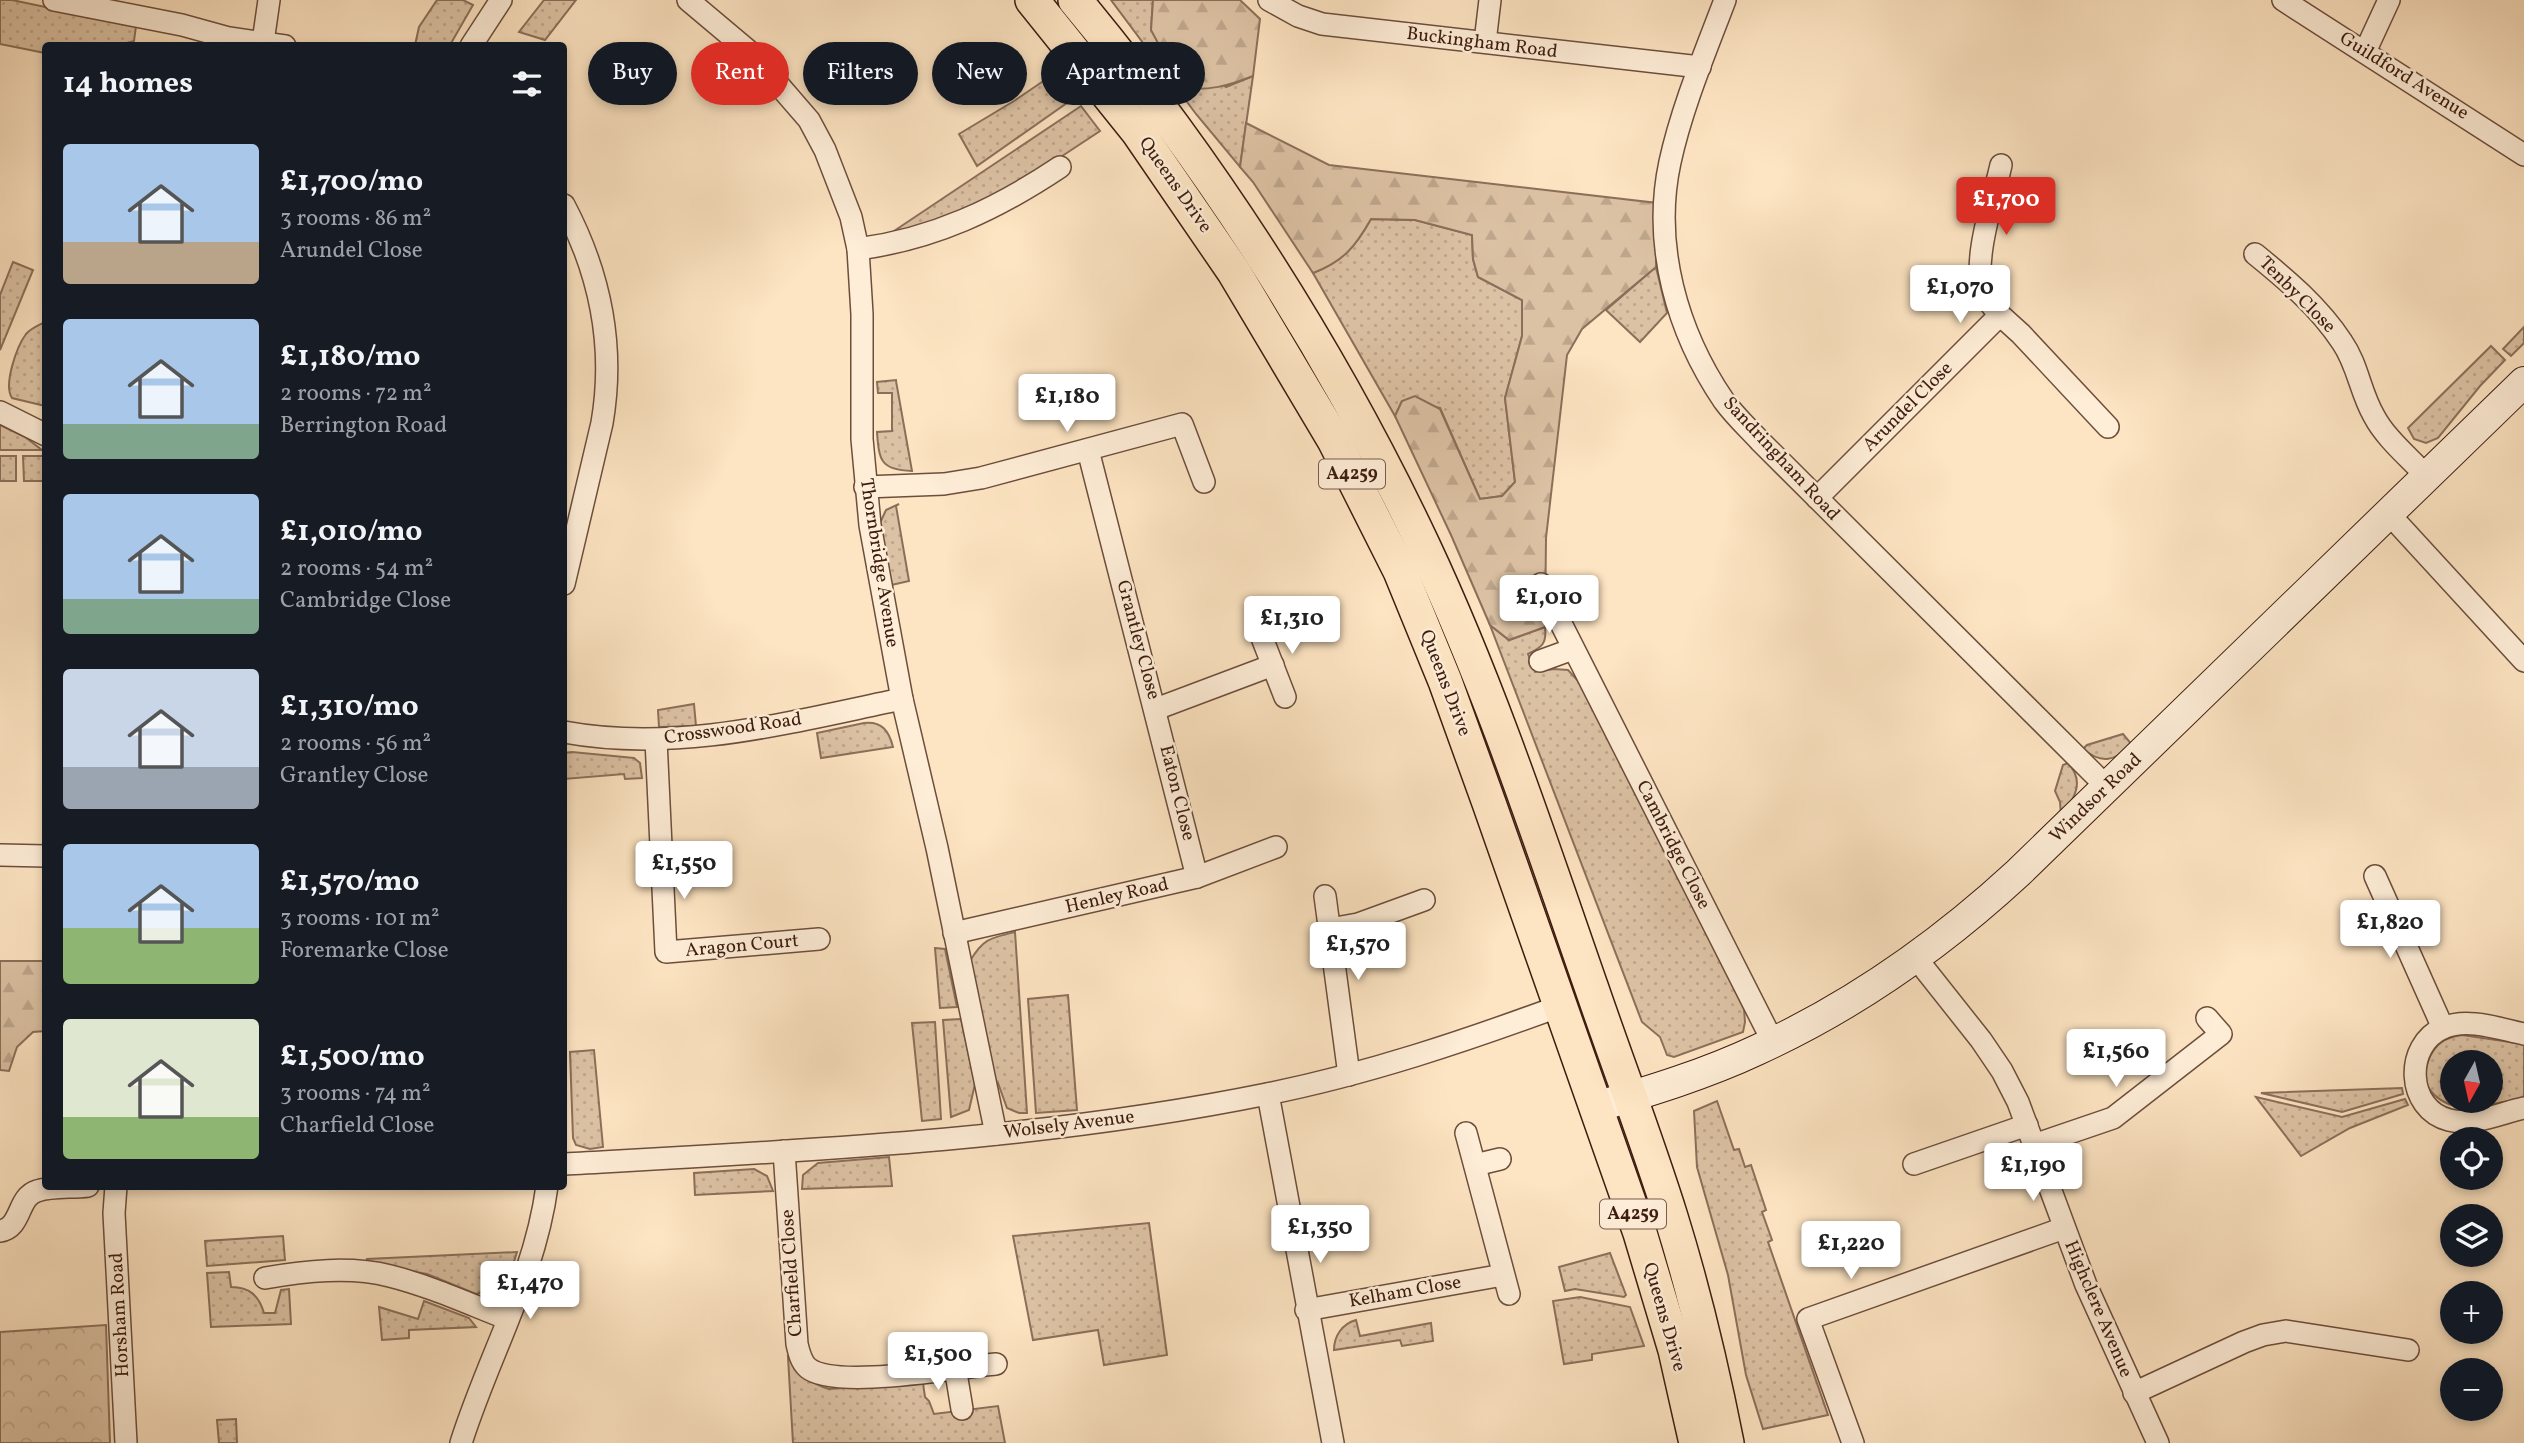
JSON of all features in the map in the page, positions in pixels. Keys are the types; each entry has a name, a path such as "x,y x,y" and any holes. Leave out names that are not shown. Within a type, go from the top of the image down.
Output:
{"main road":[{"name":"Queens Drive","path":"1032,0 1138,132 1266,322 1334,440 1395,561 1422,622 1489,803 1640,1233 1667,1322 1696,1443"},
{"name":"Queens Drive","path":"1075,0 1157,107 1264,258 1334,373 1390,476 1453,611 1498,723 1631,1097 1690,1283 1727,1443"}],"street":[{"path":"54,0 182,25 229,38 260,42"},
{"path":"269,0 276,42"},
{"path":"474,42 501,0"},
{"name":"Thornbridge Avenue","path":"688,0 751,53 809,120 851,217 858,249 862,314 862,439 865,487 902,699 996,1134"},
{"name":"Buckingham Road","path":"1269,0 1298,16 1322,24 1700,67"},
{"path":"1485,42 1490,0"},
{"name":"Sandringham Road","path":"1725,0 1677,133 1665,198 1666,256 1678,308 1701,364 1725,404 2107,787"},
{"name":"Guildford Avenue","path":"2283,0 2524,155"},
{"path":"2365,52 2389,0"},
{"path":"2001,165 1980,257 1979,273 1983,292 2000,315 2108,427"},
{"path":"858,249 917,238 974,218 1020,194 1060,167"},
{"path":"567,211 595,278 606,342 606,402 572,510 567,556"},
{"name":"Tenby Close","path":"2255,254 2302,294 2331,326 2353,358 2374,417 2386,434 2427,477"},
{"name":"Arundel Close","path":"1817,498 2000,315"},
{"name":"Windsor Road","path":"1596,1107 1735,1059 1773,1042 1881,981 1916,958 1991,898 2524,382"},
{"path":"0,412 42,433"},
{"path":"865,487 944,484 981,478 1182,424 1204,482"},
{"name":"Grantley Close","path":"1088,450 1156,709 1273,665"},
{"path":"2389,514 2524,661"},
{"name":"Cambridge Close","path":"1541,584 1773,1042"},
{"path":"1259,630 1285,697"},
{"path":"1540,661 1573,649"},
{"name":"Crosswood Road","path":"567,733 590,737 656,740 706,737 902,699"},
{"name":"Eaton Close","path":"1156,709 1198,877"},
{"name":"Aragon Court","path":"656,740 666,952 819,939"},
{"name":"Henley Road","path":"954,933 1198,877 1276,847"},
{"path":"0,855 42,856"},
{"path":"2375,876 2443,1028"},
{"path":"1325,896 1349,1075"},
{"path":"1330,929 1358,924 1424,900"},
{"name":"Highclere Avenue","path":"1916,958 1982,1040 2002,1071 2031,1135 2085,1285 2158,1443"},
{"name":"Wolsely Avenue","path":"567,1164 784,1151 1098,1123 1268,1094 1349,1075 1445,1046 1560,1006"},
{"path":"1913,1164 2113,1118 2221,1034 2207,1018"},
{"path":"2524,1034 2466,1024 2443,1028 2423,1046 2414,1072 2414,1083 2419,1096 2437,1115 2463,1121 2524,1108"},
{"path":"1268,1094 1306,1310 1333,1443"},
{"name":"Kelham Close","path":"1306,1310 1506,1284 1466,1133"},
{"name":"Charfield Close","path":"784,1151 797,1344 799,1354 808,1368 829,1377 850,1378 996,1363"},
{"path":"1475,1166 1500,1159"},
{"path":"0,1231 5,1231 16,1222 27,1198 35,1191 46,1190"},
{"name":"Horsham Road","path":"116,1190 114,1213 126,1443"},
{"path":"461,1443 486,1369 535,1248 546,1190"},
{"path":"1853,1443 1808,1319 2064,1228"},
{"path":"265,1278 291,1273 352,1271 388,1275 449,1295 508,1319"},
{"path":"2134,1393 2244,1342 2286,1331 2408,1350"},
{"path":"955,1367 962,1409"}],"green space":[{"path":"0,0 12,0 136,26 134,41 130,42 42,42 42,52 0,44"},
{"path":"437,0 463,0 473,5 452,42 416,42 419,27"},
{"path":"544,0 576,0 545,40 519,32"},
{"path":"1111,0 1153,0 1151,30 1167,42 1142,42"},
{"path":"1153,0 1240,0 1260,19 1253,76 1235,83 1205,89 1205,42 1157,42 1151,30"},
{"path":"1205,71 1226,87 1253,76 1240,167 1189,105 1205,105"},
{"path":"1041,83 1041,105 1064,105 977,166 959,134 1007,105 1027,105 1027,92"},
{"path":"1081,106 1100,131 1044,168 971,209 888,235"},
{"path":"1246,123 1329,165 1657,203 1656,267 1582,329 1567,355 1546,538 1545,627 1509,640 1490,625 1395,416 1402,401 1415,396 1440,409 1480,499 1502,496 1515,482 1505,398 1522,336 1522,300 1478,277 1473,259 1472,235 1415,220 1371,219 1348,252 1313,273 1253,182 1240,167"},
{"path":"1371,219 1415,220 1472,235 1473,259 1478,277 1522,300 1522,336 1505,398 1515,482 1502,496 1480,499 1440,408 1402,401 1395,416 1313,273 1332,264 1347,252"},
{"path":"13,262 33,270 0,350 0,295"},
{"path":"1656,267 1667,313 1640,342 1606,310"},
{"path":"42,324 42,405 12,398 10,392 10,375 15,356 30,330"},
{"path":"2524,327 2524,343 2511,356 2503,349"},
{"path":"2491,346 2505,360 2438,438 2426,443 2414,439 2408,428"},
{"path":"896,380 912,471 888,466 879,450 877,432 892,431 892,393 878,393 877,382"},
{"path":"0,425 25,437 42,450 0,450"},
{"path":"0,456 16,456 16,481 0,481"},
{"path":"23,456 42,456 42,481 24,481"},
{"path":"1383,494 1426,583 1544,889 1534,892"},
{"path":"899,504 896,506 909,581 887,586 880,523 886,510"},
{"path":"1490,625 1509,640 1545,627 1542,644 1528,654 1535,672 1568,670 1580,683 1600,716 1744,1009 1743,1032 1674,1057 1667,1055 1660,1037 1642,1022"},
{"path":"694,704 696,726 659,727 658,710"},
{"path":"864,723 884,728 893,747 821,758 817,733"},
{"path":"2123,734 2133,746 2120,755 2102,759 2083,749 2087,745"},
{"path":"567,753 634,758 640,763 642,778 625,779 624,774 567,779"},
{"path":"2068,763 2077,783 2074,796 2061,815 2060,802 2055,791 2063,765"},
{"path":"1557,931 1609,1075 1600,1078 1549,933"},
{"path":"1015,932 1027,1113 1007,1108 998,1083 994,1082 970,961 988,940"},
{"path":"935,948 945,949 957,1007 940,1008"},
{"path":"0,961 42,961 42,1031 33,1032 17,1047 9,1071 0,1070"},
{"path":"1068,995 1077,1110 1036,1113 1028,999"},
{"path":"961,1019 975,1084 969,1110 951,1117 943,1020"},
{"path":"935,1022 941,1119 922,1121 912,1023"},
{"path":"2462,1035 2524,1044 2524,1098 2503,1102 2503,1050 2440,1050 2440,1099 2424,1080 2430,1056 2445,1040"},
{"path":"594,1050 603,1147 590,1149 576,1145 573,1138 570,1052"},
{"path":"2402,1088 2403,1094 2342,1112 2261,1093"},
{"path":"2256,1097 2342,1117 2405,1099 2408,1105 2350,1128 2301,1156"},
{"path":"1717,1101 1734,1150 1739,1149 1745,1167 1751,1165 1766,1210 1762,1212 1772,1240 1768,1242 1828,1415 1763,1429 1746,1375 1728,1275 1697,1167 1694,1111"},
{"path":"889,1157 892,1186 802,1189 803,1175 818,1163"},
{"path":"754,1169 767,1176 773,1191 695,1195 694,1173"},
{"path":"1149,1223 1167,1355 1104,1365 1098,1330 1033,1340 1013,1236"},
{"path":"283,1236 285,1260 207,1266 205,1241"},
{"path":"517,1252 509,1277 501,1287 476,1294 427,1274 366,1263 367,1259"},
{"path":"1610,1253 1626,1295 1624,1297 1575,1289 1565,1291 1559,1267"},
{"path":"229,1272 231,1287 253,1294 264,1313 275,1313 281,1290 289,1289 291,1324 211,1327 207,1273"},
{"path":"1580,1297 1630,1307 1644,1346 1592,1354 1592,1360 1564,1364 1553,1301"},
{"path":"424,1301 469,1318 476,1327 409,1330 409,1338 382,1340 379,1307 418,1319"},
{"path":"1356,1320 1360,1336 1431,1323 1433,1341 1402,1346 1400,1340 1334,1350 1340,1331"},
{"path":"106,1325 110,1443 0,1443 0,1332"},
{"path":"788,1357 816,1384 829,1389 923,1383 925,1397 934,1414 998,1406 1005,1443 793,1443"},
{"path":"236,1419 237,1443 219,1443 217,1420"}]}
